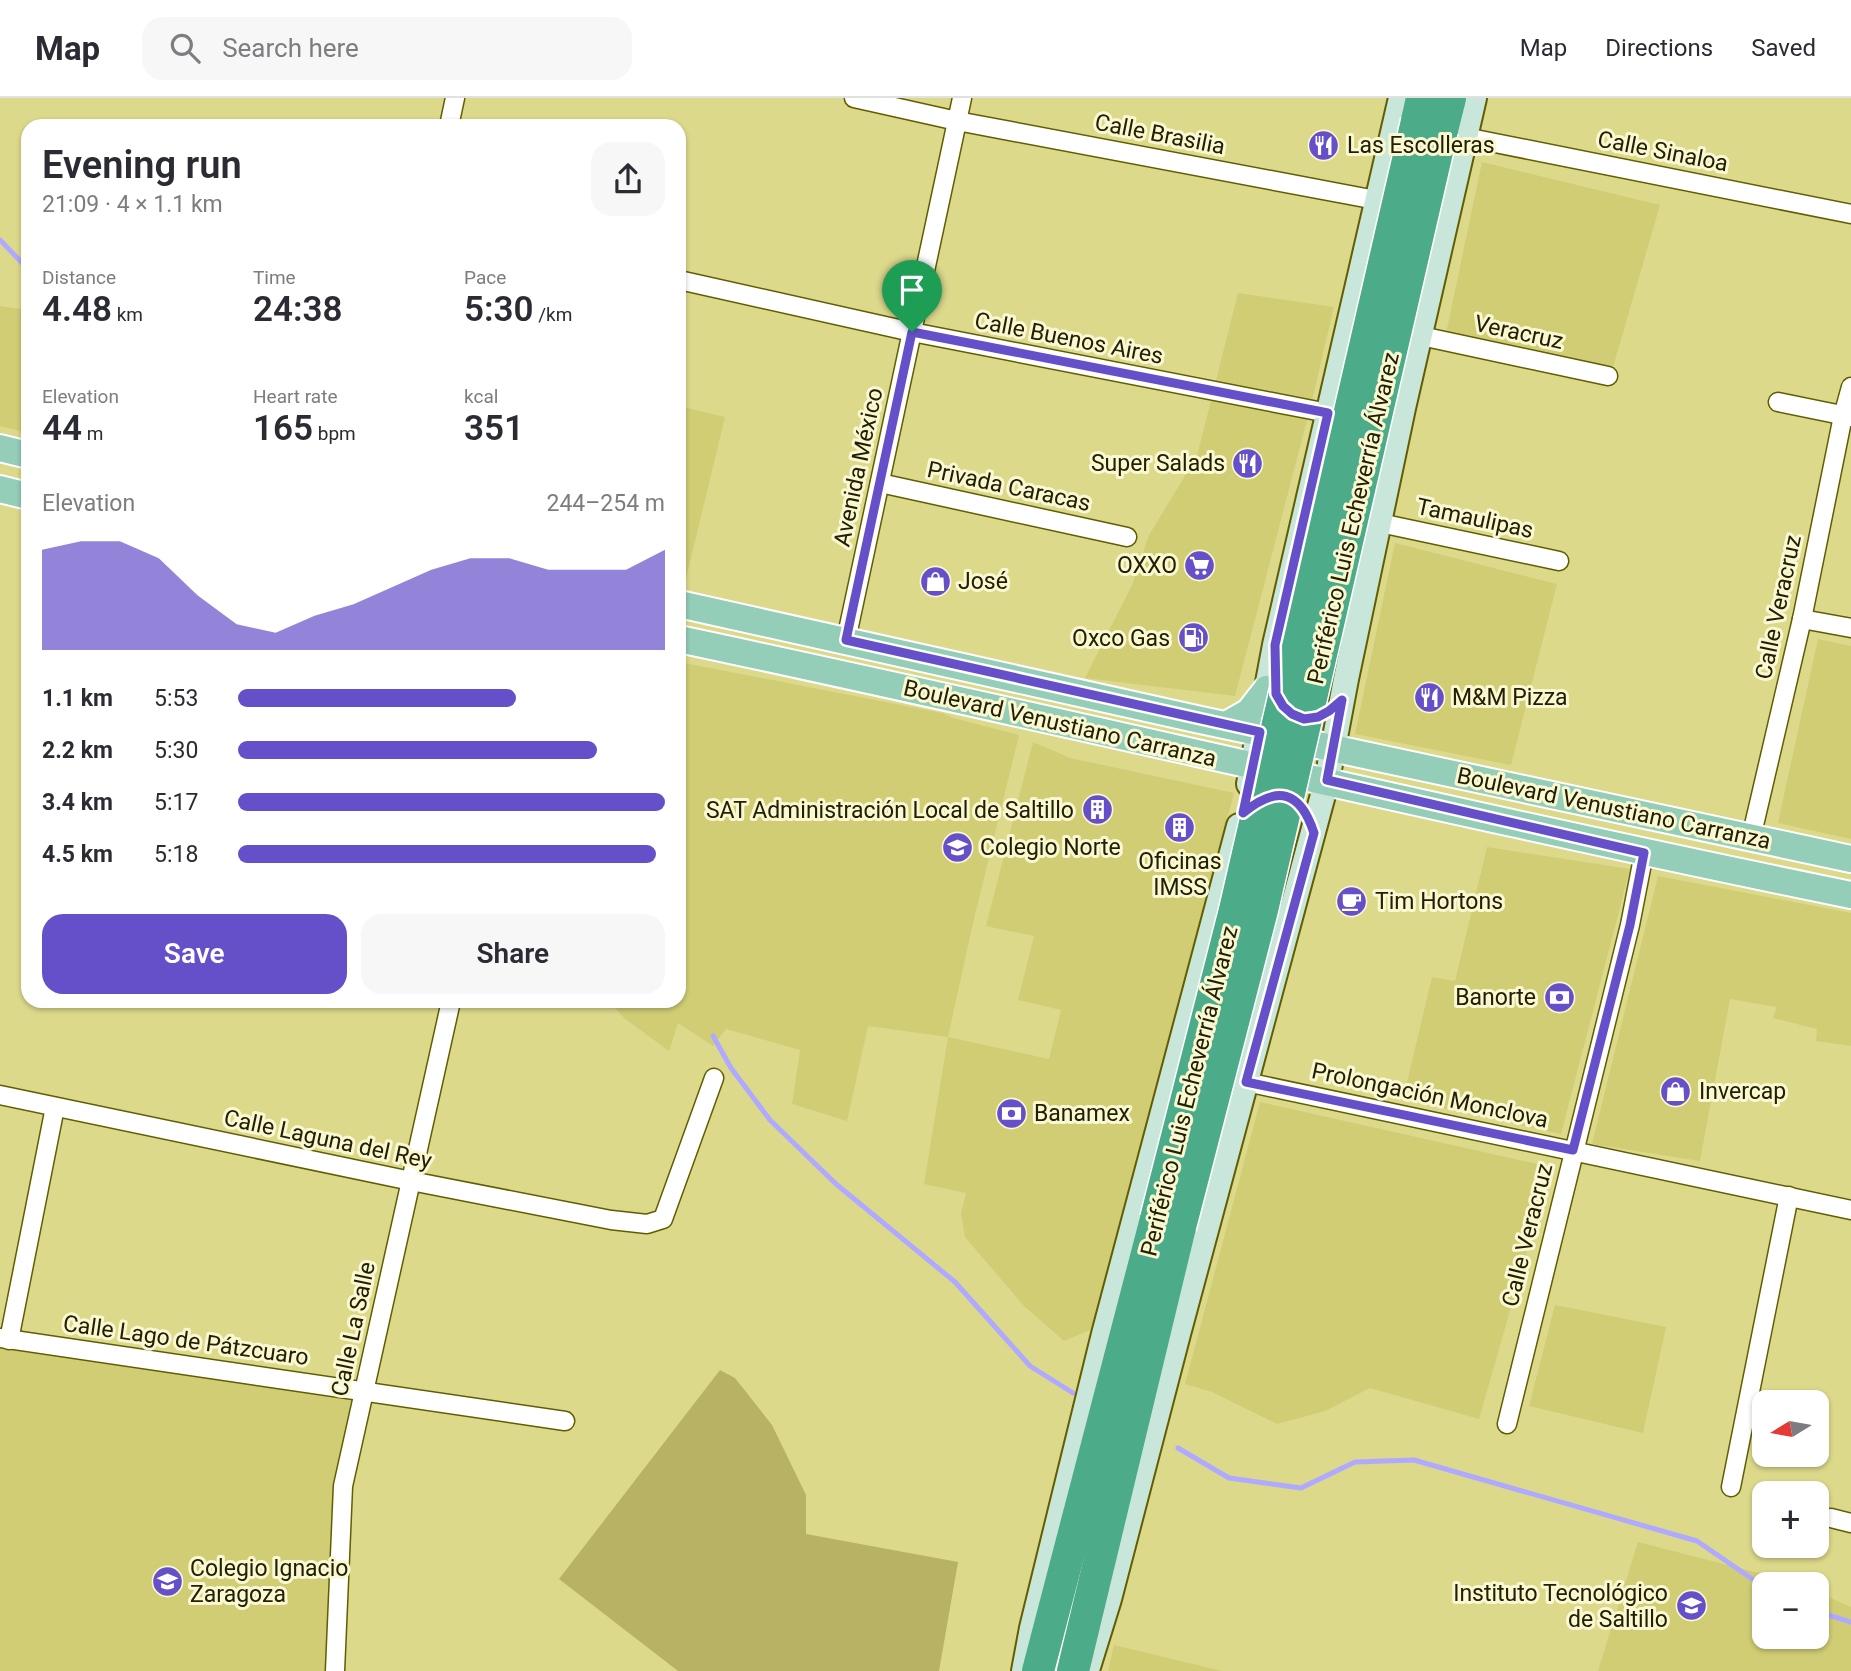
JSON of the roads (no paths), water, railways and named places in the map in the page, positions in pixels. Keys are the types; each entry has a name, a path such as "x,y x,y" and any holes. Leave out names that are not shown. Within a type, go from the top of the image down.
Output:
{"highway":[{"name":"Periférico Luis Echeverría Álvarez","path":"1073,1671 1235,910 1429,117 1450,98"},
{"name":"Periférico Luis Echeverría Álvarez","path":"1038,1671 1168,1223"}],"main road":[{"path":"0,448 21,453"},
{"path":"0,489 21,494"},
{"name":"Boulevard Venustiano Carranza","path":"686,606 1851,859"},
{"name":"Boulevard Venustiano Carranza","path":"686,641 1327,780 1644,853 1851,895"},
{"path":"1226,725 1249,712 1267,690"}],"street":[{"path":"450,119 455,98"},
{"name":"Calle Brasilia","path":"854,98 957,121 1376,200"},
{"name":"Avenida México","path":"846,640 962,98"},
{"path":"1087,1671 1109,1599 1327,780 1421,336 1429,117 1474,98"},
{"name":"Periférico Luis Echeverría Álvarez","path":"1024,1671 1032,1628 1104,1334 1243,813 1275,645 1376,200 1429,117"},
{"name":"Calle Sinaloa","path":"1429,117 1851,214"},
{"name":"Calle Buenos Aires","path":"686,282 912,332 1328,413"},
{"name":"Veracruz","path":"1421,336 1608,376"},
{"name":"Calle Veracruz","path":"1751,838 1802,619 1851,387"},
{"path":"1778,402 1847,416"},
{"name":"Privada Caracas","path":"880,483 1127,537"},
{"name":"Tamaulipas","path":"1380,523 1559,561"},
{"path":"1802,619 1851,628"},
{"path":"1275,645 1276,694 1292,714 1304,719 1318,717 1342,700"},
{"path":"1243,813 1266,797 1277,795 1291,798 1302,806 1314,833"},
{"name":"Calle Veracruz","path":"1507,1424 1630,925 1644,853"},
{"name":"Calle La Salle","path":"335,1671 343,1486 449,1008"},
{"name":"Calle Laguna del Rey","path":"0,1096 411,1181 611,1220 647,1224 663,1219 714,1079"},
{"name":"Prolongación Monclova","path":"1246,1082 1851,1210"},
{"path":"4,1339 55,1107"},
{"path":"1731,1487 1789,1196"},
{"name":"Calle Lago de Pátzcuaro","path":"4,1339 565,1421"},
{"path":"1831,1518 1851,1523"}],"waterway":[{"path":"0,240 21,262"},
{"path":"713,1036 731,1068 770,1120 836,1184 955,1282 1030,1366 1073,1393"},
{"path":"1178,1448 1229,1478 1301,1488 1355,1462 1414,1460 1697,1541 1752,1579"},
{"path":"1829,1615 1851,1622"}],"place":[{"name":"Las Escolleras","path":"1324,145"},
{"name":"Super Salads","path":"1248,463"},
{"name":"OXXO","path":"1200,565"},
{"name":"José","path":"935,581"},
{"name":"Oxco Gas","path":"1193,638"},
{"name":"M&M Pizza","path":"1429,697"},
{"name":"SAT Administración Local de Saltillo","path":"1097,810"},
{"name":"Oficinas IMSS","path":"1180,827"},
{"name":"Colegio Norte","path":"957,847"},
{"name":"Tim Hortons","path":"1352,901"},
{"name":"Banorte","path":"1559,997"},
{"name":"Invercap","path":"1676,1091"},
{"name":"Banamex","path":"1011,1113"},
{"name":"Colegio Ignacio Zaragoza","path":"167,1581"},
{"name":"Instituto Tecnológico de Saltillo","path":"1691,1606"}]}
